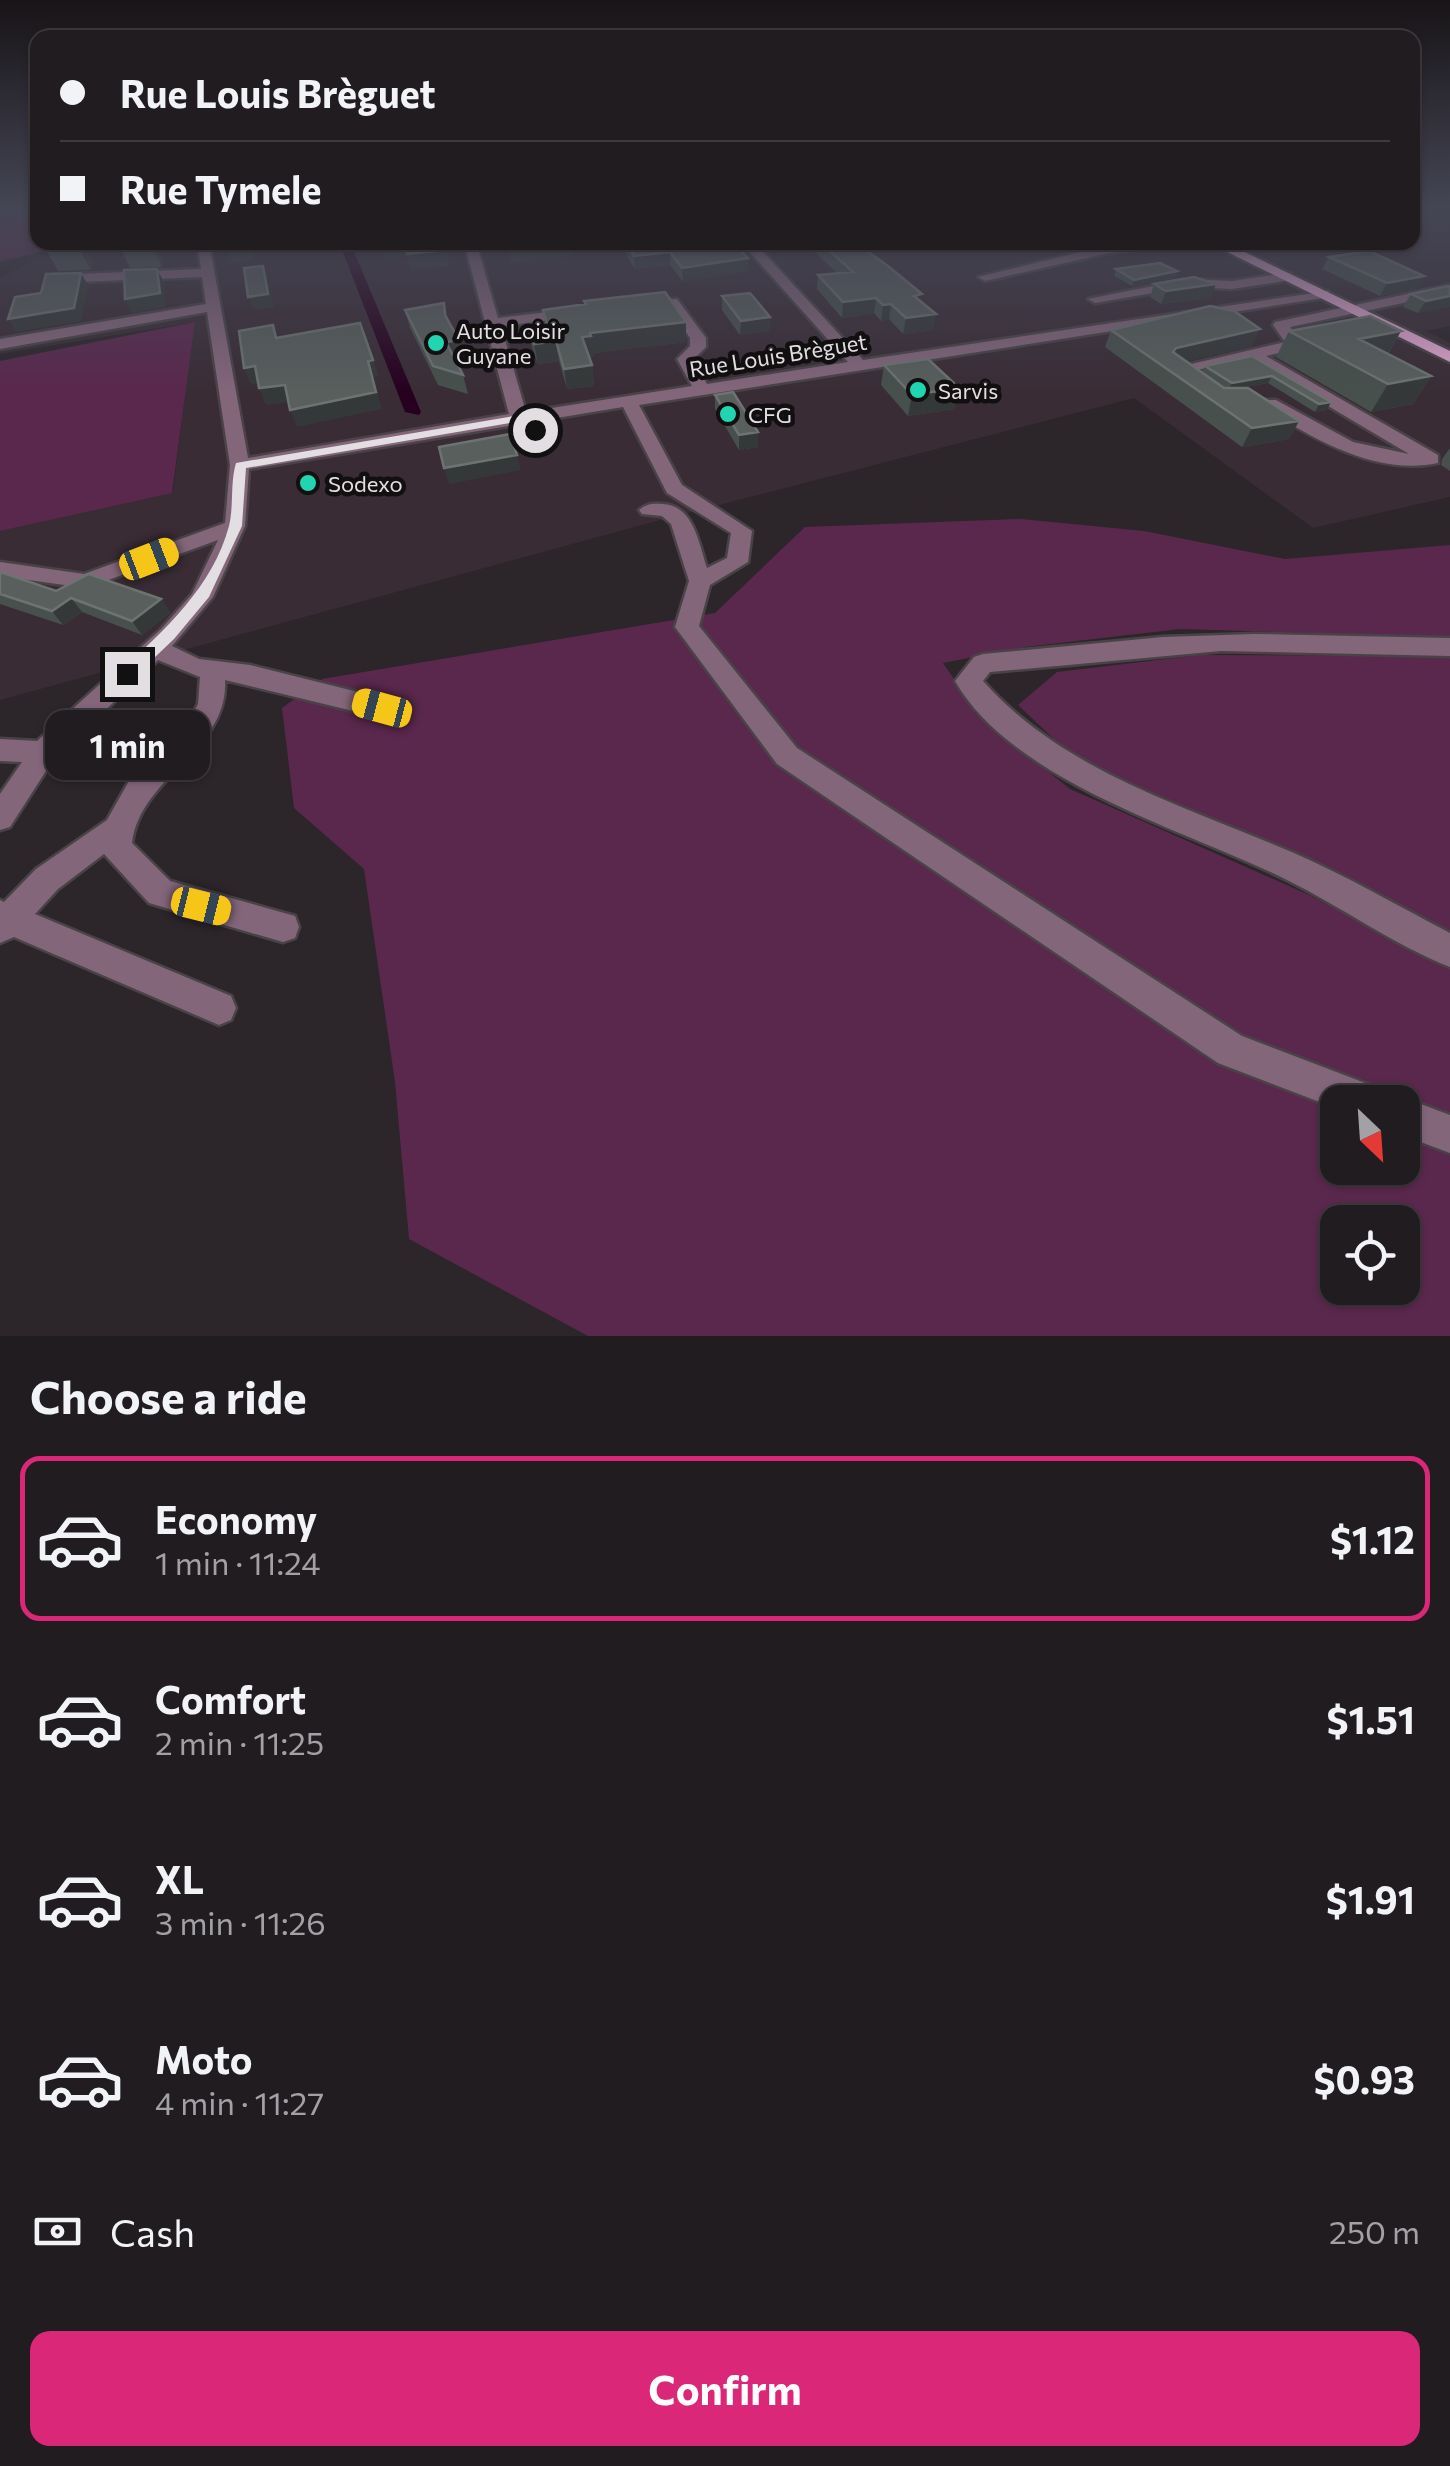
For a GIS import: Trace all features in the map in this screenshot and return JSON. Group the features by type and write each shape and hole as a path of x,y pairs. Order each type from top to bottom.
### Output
{"main road":[{"path":"1270,269 1450,356"}],"street":[{"path":"0,818 43,752 155,648 202,597 236,526 240,466 206,269"},
{"path":"477,269 490,323 529,421"},
{"path":"772,269 858,364"},
{"path":"985,276 1015,269"},
{"path":"46,279 207,273"},
{"path":"1095,298 1188,282 1232,285 1286,277"},
{"path":"1208,389 1178,368 1295,345 1280,325 1450,289"},
{"name":"Rue Louis Brèguet","path":"240,466 858,364 1323,294"},
{"path":"618,308 672,302 698,338 698,347 685,359 702,390"},
{"path":"0,344 213,308"},
{"path":"490,323 600,310"},
{"path":"1253,355 1440,457"},
{"path":"1259,397 1326,440 1400,462 1440,457"},
{"path":"628,402 674,489 742,532 738,562 700,581"},
{"path":"649,510 668,510 681,522 700,581 687,627 787,756 1231,1050 1323,1085"},
{"path":"1,569 86,582 236,526"},
{"path":"1450,647 1394,650 1191,644 1052,661 983,662 968,681 988,709 1066,766 1291,867 1450,951"},
{"path":"155,648 195,667 250,674 382,708"},
{"path":"212,669 210,707 144,783 116,829 47,879 3,920 219,1008"},
{"path":"0,750 43,752"},
{"path":"116,829 116,846 160,893 283,927"},
{"path":"1420,1123 1450,1134"}],"shaded area":[{"path":"16,269 1450,269 1450,326 1426,331 1450,343 1450,497 1313,528 1134,398 653,522 0,700 0,531 173,492 194,322 0,354 0,278"},
{"path":"195,322 172,493 0,531 0,361"},
{"path":"1021,519 1144,531 1285,559 1450,545 1450,637 1180,629 1025,647 943,663 980,717 1070,789 1307,894 1450,968 1450,1336 588,1336 409,1239 395,1082 364,869 294,808 282,708 322,679 715,613 805,527"},
{"path":"1200,655 1450,656 1450,937 1272,844 1075,759 1018,705 1057,672"}],"building":[{"path":"157,269 160,293 125,299 124,270"},
{"path":"244,269 264,269 268,294 248,297"},
{"path":"850,269 892,269 922,294 914,296 936,314 906,318 891,304 883,305 876,298 843,302 818,275 853,272"},
{"path":"1117,269 1177,271 1134,280"},
{"path":"1357,269 1409,269 1424,276 1387,283"},
{"path":"81,273 74,308 8,319 15,297 41,293 46,274"},
{"path":"1194,277 1216,284 1166,291 1154,284"},
{"path":"1448,286 1450,296 1426,301 1411,294"},
{"path":"665,292 686,322 590,333 591,336 582,337 592,365 564,369 556,341 534,344 528,327 547,324 543,310"},
{"path":"750,293 770,317 741,321 722,296"},
{"path":"444,303 445,315 459,340 446,342 463,375 433,366 405,310"},
{"path":"1210,306 1234,311 1260,329 1176,348 1173,352 1224,388 1248,388 1299,421 1252,428 1111,330"},
{"path":"1370,316 1401,331 1359,339 1431,376 1388,384 1289,331"},
{"path":"360,323 373,360 368,361 376,392 290,410 285,385 259,388 255,366 244,368 239,331 273,325 276,338"},
{"path":"1252,356 1331,402 1319,404 1272,376 1232,383 1205,366"},
{"path":"928,359 959,388 912,395 884,365"},
{"path":"733,392 758,432 739,435 715,395"},
{"path":"510,434 517,455 444,468 439,447"},
{"path":"0,572 56,591 89,574 161,599 132,621 71,598 52,611 0,594"}],"waterway":[{"path":"355,269 413,412"}],"place":[{"name":"Auto Loisir Guyane","path":"436,343"},
{"name":"Sarvis","path":"918,390"},
{"name":"CFG","path":"728,414"},
{"name":"Sodexo","path":"308,483"}],"route":[{"path":"127,674 169,636 202,597 220,564 236,526 240,466 532,416 535,430"}]}
